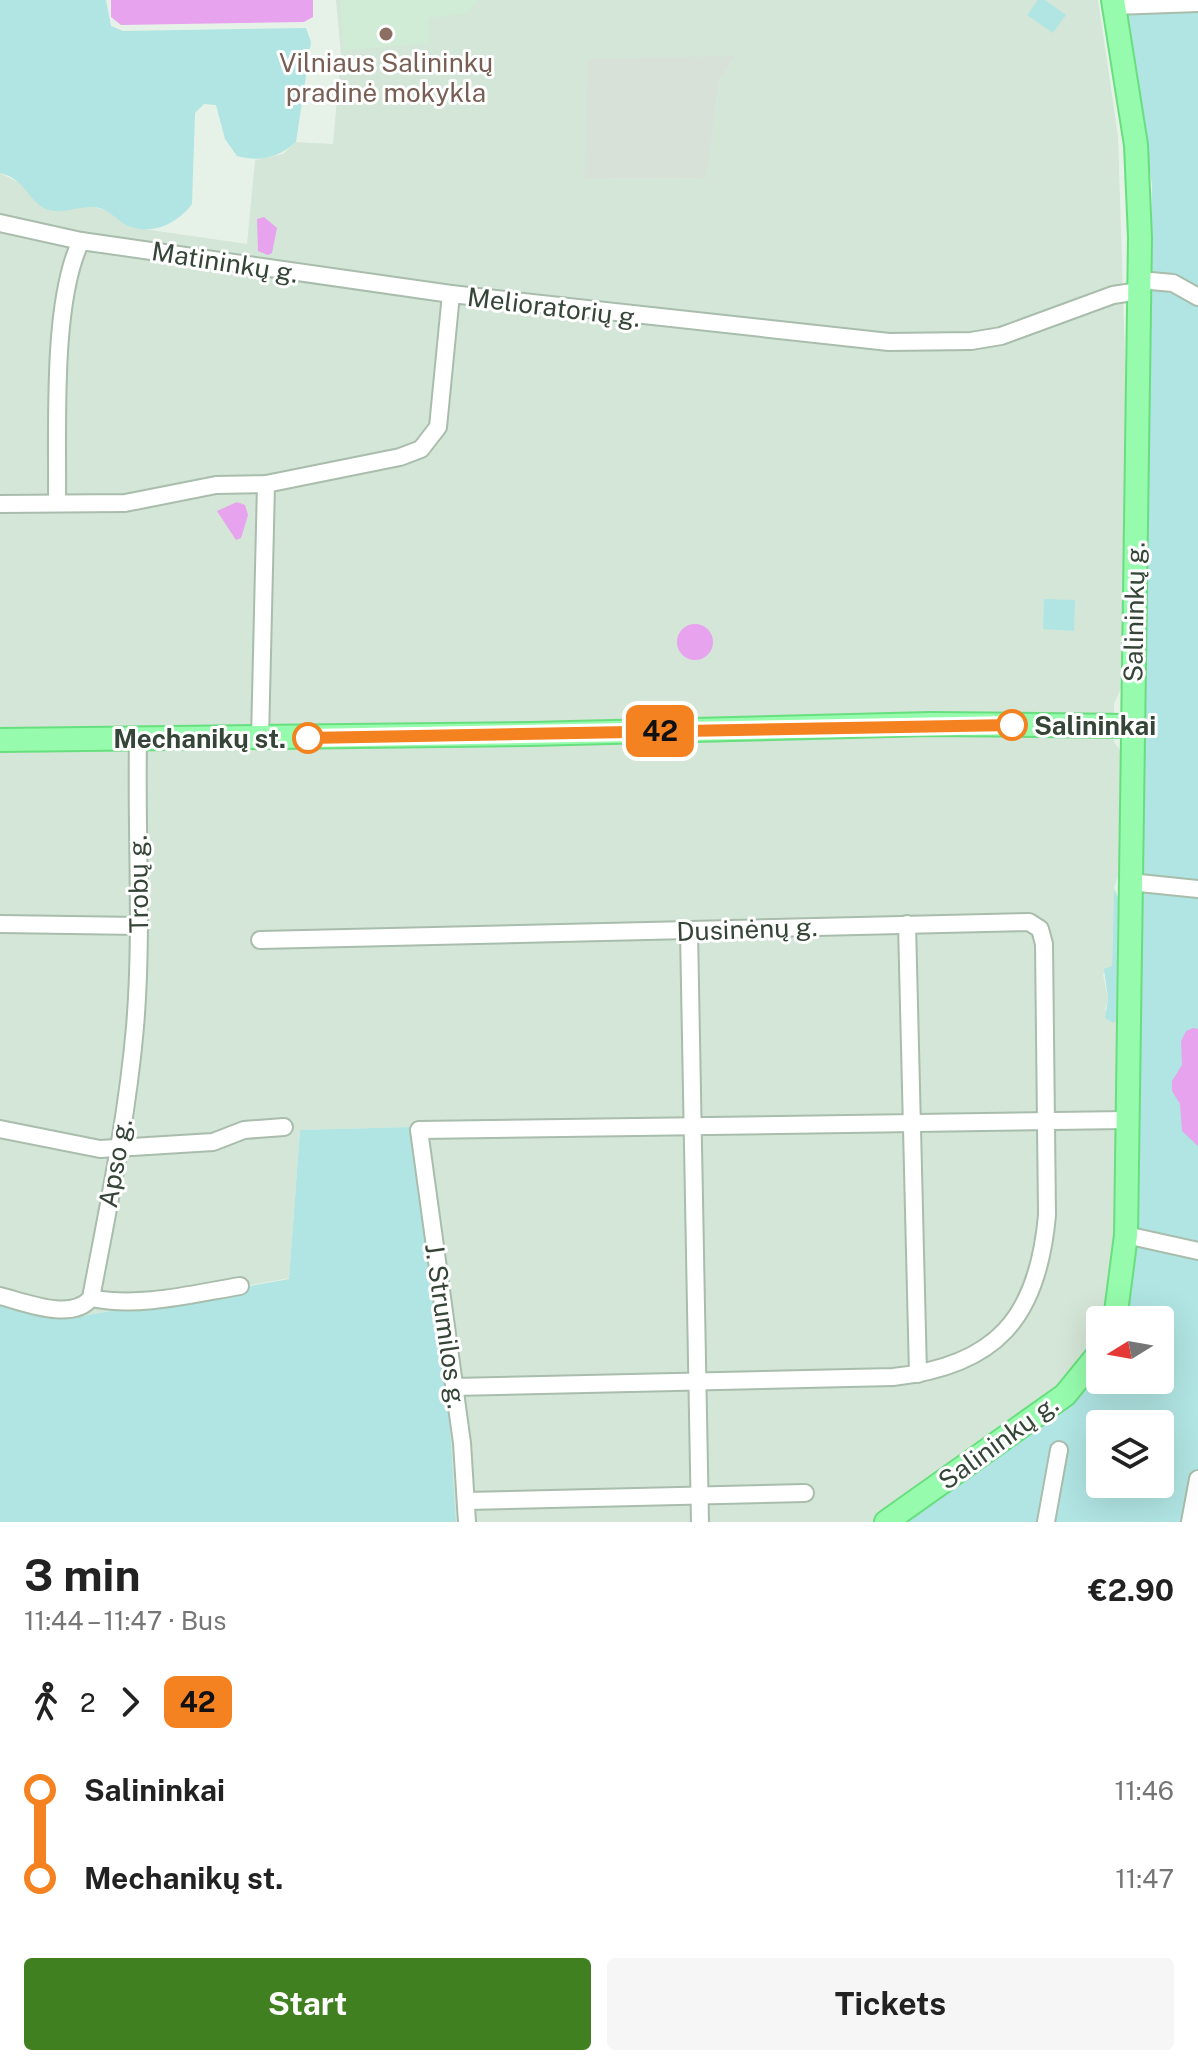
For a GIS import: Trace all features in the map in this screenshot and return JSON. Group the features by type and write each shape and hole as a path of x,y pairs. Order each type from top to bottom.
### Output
{"main road":[{"name":"Salininkų g.","path":"1113,3 1136,145 1139,285 1126,1235 1117,1306"},
{"path":"0,740 260,739 930,724 1132,726"},
{"name":"Salininkų g.","path":"886,1522 1065,1395 1086,1369"}],"street":[{"path":"1113,3 1198,3"},
{"name":"Matininkų g.","path":"0,223 81,241 451,294"},
{"path":"57,502 58,401 66,278 81,241"},
{"path":"1139,285 1173,283 1198,297"},
{"name":"Melioratorių g.","path":"0,504 125,503 216,485 266,484 400,457 421,449 431,440 438,427 442,408 451,294 889,342 971,341 1001,336 1139,285"},
{"path":"260,739 266,484"},
{"name":"Trobų g.","path":"135,1027 140,926 136,866 138,740"},
{"path":"1130,882 1198,889"},
{"name":"Dusinėnų g.","path":"260,940 1029,922 1040,929 1044,944 1045,1245 1037,1278 1023,1306 988,1347 951,1367 918,1374 454,1387"},
{"path":"0,924 140,926"},
{"path":"907,924 918,1374"},
{"path":"689,931 700,1522"},
{"name":"Apso g.","path":"91,1298 120,1147 135,1027"},
{"path":"693,1126 1127,1120"},
{"name":"J. Strumilos g.","path":"467,1522 454,1387 419,1130 693,1126"},
{"path":"0,1129 100,1149 213,1142 244,1130 284,1127"},
{"path":"1126,1235 1198,1251"},
{"path":"0,1296 58,1309 78,1307 91,1298 107,1302 156,1299 240,1286"},
{"path":"1046,1522 1059,1450"},
{"path":"1190,1522 1198,1479"},
{"path":"467,1501 805,1493"}],"shaded area":[{"path":"0,0 106,0 111,26 123,31 306,28 311,42 296,142 268,157 253,159 237,156 225,139 216,105 204,104 195,113 192,204 173,221 157,228 140,229 126,225 99,208 59,211 42,207 16,180 0,173"},
{"path":"111,0 313,0 313,17 304,22 121,25 111,17"},
{"path":"336,0 1098,0 1118,136 1128,451 1122,686 1114,704 1114,742 1124,756 1122,865 1114,888 1112,967 1103,974 1108,999 1105,1010 1119,1018 1117,1265 1109,1306 1086,1306 1086,1352 1072,1374 1046,1399 872,1522 456,1522 449,1411 413,1127 300,1130 289,1278 71,1318 0,1304 0,173 25,186 38,204 94,207 111,212 130,227 247,244 255,160 283,154 296,142 333,144 341,54","holes":["734,56 719,80 705,178 585,179"]},
{"name":"Vilniaus Salininkų pradinė mokykla","path":"340,0 478,2 465,14 428,18 429,43 344,50"},
{"path":"1038,0 1045,0 1066,15 1053,33 1027,15"},
{"path":"1198,10 1198,1522 907,1522 1068,1407 1086,1386 1086,1394 1174,1394 1174,1306 1128,1306 1134,1248 1152,185 1127,12"},
{"path":"735,56 719,80 706,178 585,179 588,59"},
{"path":"264,217 277,228 272,253 268,255 258,251 257,219"},
{"path":"237,502 245,505 248,515 241,538 236,540 217,511"},
{"path":"1044,599 1075,600 1074,631 1043,629"},
{"path":"695,624 708,629 713,642 708,655 695,660 682,655 677,642 682,629"},
{"path":"1114,888 1119,900 1119,1018 1113,1023 1105,1018 1108,999 1104,969 1112,966"},
{"path":"1198,1029 1198,1146 1182,1131 1180,1104 1172,1091 1172,1081 1182,1065 1181,1041 1186,1031"},
{"path":"412,1127 449,1411 456,1522 0,1522 0,1304 71,1318 289,1279 300,1130"}],"bus line":[{"name":"42","path":"308,738 930,724 1012,725"}],"place":[{"name":"Vilniaus Salininkų pradinė mokykla","path":"386,34"},
{"name":"Salininkai","path":"1012,725"},
{"name":"Mechanikų st.","path":"308,738"}]}
